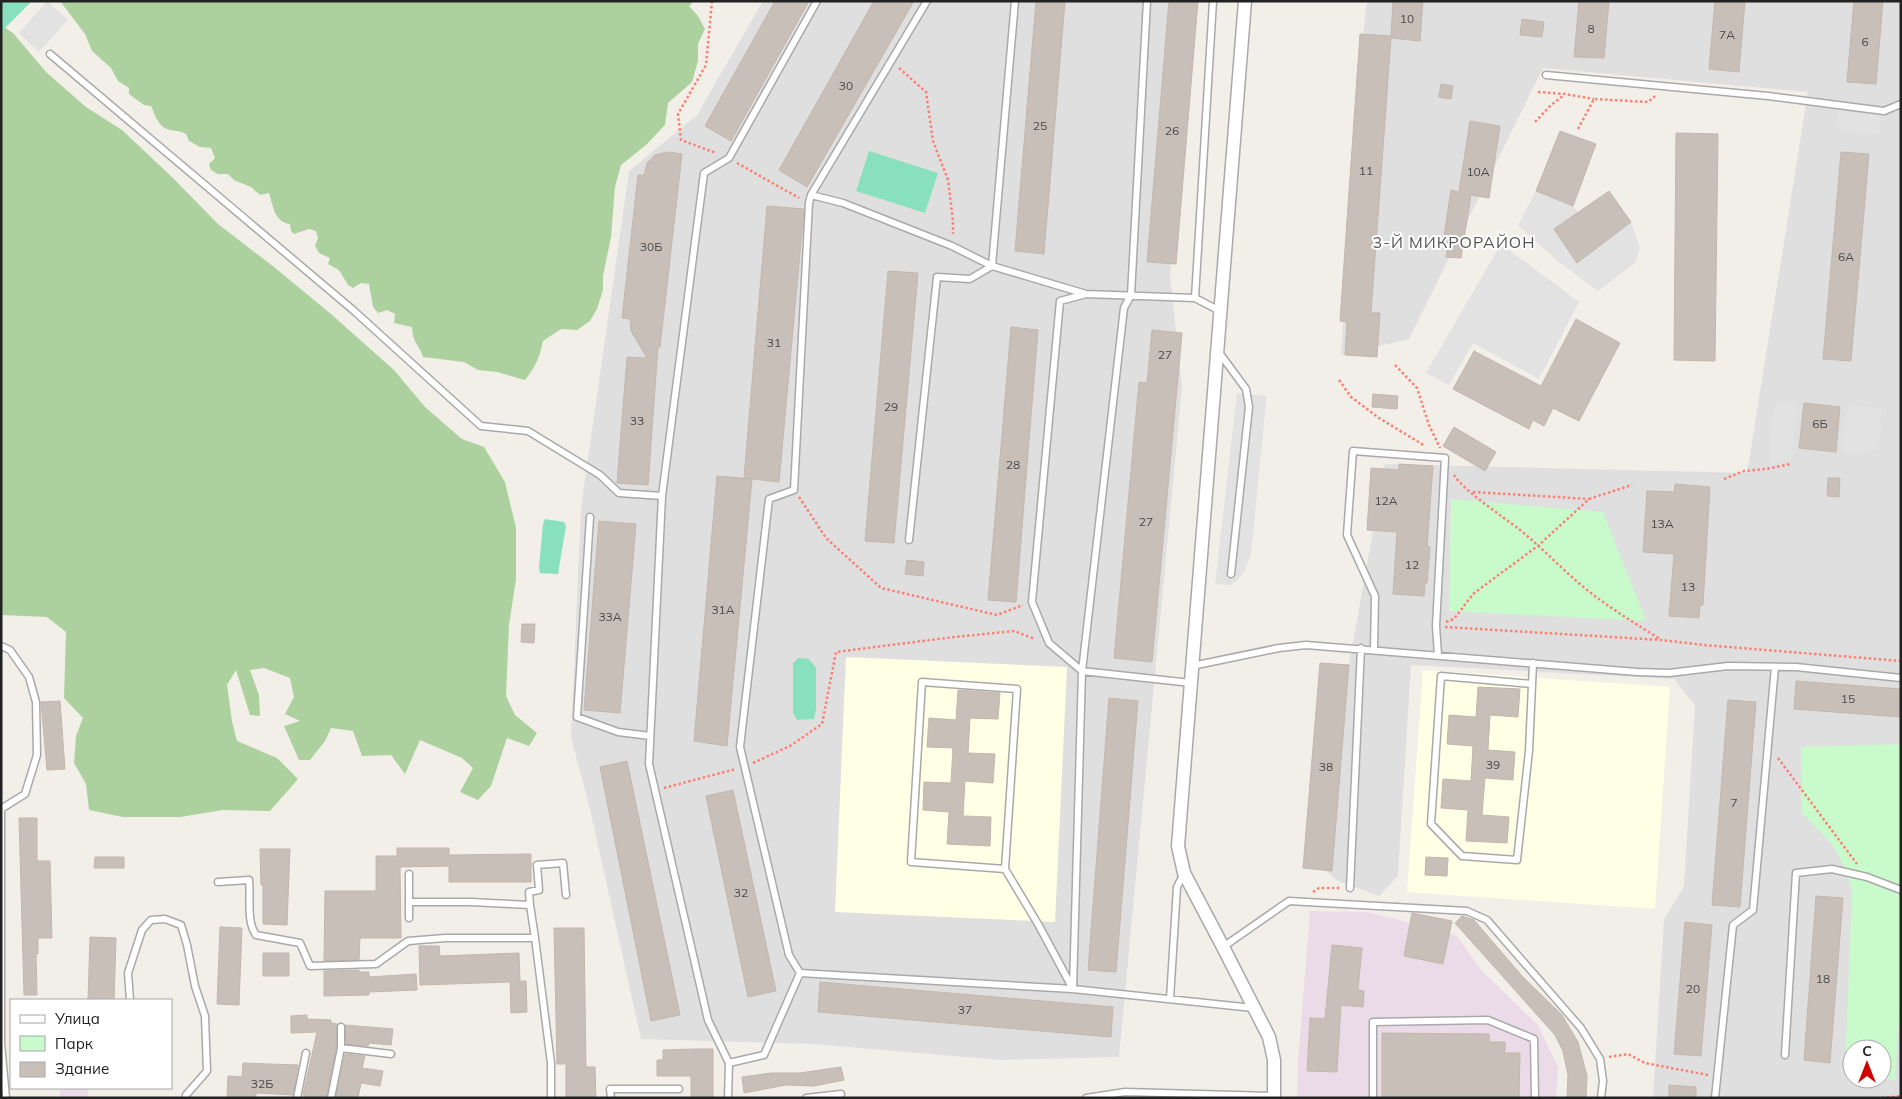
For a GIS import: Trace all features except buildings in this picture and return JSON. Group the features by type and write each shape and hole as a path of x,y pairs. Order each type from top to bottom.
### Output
{"street":[{"path":"1245,1 1178,846 1184,873 1269,1038 1274,1060 1274,1097"}],"lane":[{"path":"728,1098 729,1063 708,1020 649,764 662,496 704,173 729,158 817,1"},
{"path":"800,973 789,955 740,747 769,499 794,490 809,203 811,195 927,1"},
{"path":"992,266 1015,1"},
{"path":"1073,989 1082,671 1124,308 1131,295 1146,1"},
{"path":"1195,298 1213,1"},
{"path":"50,54 353,310 481,426 528,431 600,475 619,493 662,496"},
{"path":"1546,75 1768,96 1884,111 1901,104"},
{"path":"811,195 843,203 952,246 992,266 1086,294 1195,298 1220,310"},
{"path":"909,540 937,277 970,279 992,266"},
{"path":"1086,294 1060,301 1032,602 1048,643 1082,671 1191,683"},
{"path":"1217,350 1246,389 1249,407 1231,574"},
{"path":"1374,650 1375,596 1347,535 1353,451 1445,458 1436,626 1438,655"},
{"path":"590,517 577,717 618,732 650,736"},
{"path":"1192,666 1279,648 1306,645 1669,673 1728,666 1796,667 1901,678"},
{"path":"1,646 10,650 29,677 36,702 37,755 25,794 1,809 1,1043 6,1098"},
{"path":"1350,888 1361,648"},
{"path":"1532,684 1441,676 1431,824 1462,856 1517,860 1529,752 1533,663"},
{"path":"1715,1098 1733,925 1754,910 1776,667"},
{"path":"1004,869 911,862 922,682 1017,689 1004,869 1038,924 1073,989"},
{"path":"551,1098 551,1063 529,892 539,890 537,865 563,863 566,895"},
{"path":"1786,1055 1796,873 1832,869 1867,877 1901,890"},
{"path":"1170,999 1177,887 1184,873"},
{"path":"409,874 409,918"},
{"path":"218,882 249,880 252,930 256,935 300,943 310,966 376,964 408,941 445,938 535,938"},
{"path":"1223,947 1289,901 1467,912 1488,920 1581,1028 1600,1059 1603,1081 1600,1098"},
{"path":"410,902 471,902 530,906"},
{"path":"130,999 128,973 142,930 151,920 165,919 181,925 195,986 205,1016 207,1071 186,1095 186,1098"},
{"path":"800,973 1073,989 1254,1008"},
{"path":"729,1063 764,1055 800,973"},
{"path":"1373,1098 1373,1022 1488,1020 1534,1039 1535,1098"},
{"path":"331,1098 341,1048 341,1027"},
{"path":"341,1048 391,1054"},
{"path":"297,1098 306,1053"},
{"path":"611,1098 610,1089 680,1089"},
{"path":"1086,1098 1125,1092 1186,1096 1274,1097"},
{"path":"806,1098 841,1094"}],"path":[{"path":"712,1 706,65 678,114 681,140 729,158"},
{"path":"891,62 926,92 934,141 948,180 953,221 952,246"},
{"path":"1538,92 1594,99 1648,102 1656,95 1660,86"},
{"path":"1535,122 1551,105 1565,94"},
{"path":"1578,129 1594,99"},
{"path":"742,166 809,203"},
{"path":"1395,365 1417,388 1429,425 1457,480 1538,545 1582,585 1620,614 1661,640"},
{"path":"1339,380 1351,397 1379,418 1445,458"},
{"path":"1724,478 1744,471 1791,464"},
{"path":"1472,492 1589,499 1632,485"},
{"path":"794,490 826,538 882,588 997,615 1032,602"},
{"path":"1436,626 1454,619 1473,594 1538,545 1589,499"},
{"path":"1436,626 1661,640 1901,661"},
{"path":"656,791 744,767 790,746 822,724 836,652 946,638 1014,632 1048,643"},
{"path":"1768,746 1867,877"},
{"path":"1301,902 1319,888 1350,888"},
{"path":"1600,1059 1628,1054 1645,1063 1717,1076"},
{"path":"1882,1098 1901,1096"}],"shaded area":[{"path":"47,1 68,20 39,52 19,33"},
{"path":"763,1 1198,1 1170,276 1182,387 1119,1057 1001,1060 813,1044 641,1039 590,809 571,737 581,507 629,171 697,115"},
{"path":"1367,1 1901,1 1901,1098 1653,1098 1664,919 1684,886 1695,705 1674,679 1411,665 1398,876 1379,896 1336,880 1314,859 1385,464 1747,473 1808,92 1543,68 1409,339 1341,355 1360,63"},
{"path":"1836,110 1881,116 1879,134 1838,130"},
{"path":"1536,191 1573,206 1578,212 1554,229 1631,222 1640,248 1635,263 1598,291 1560,263 1518,225"},
{"path":"1501,244 1579,302 1539,379 1473,343 1449,385 1426,373"},
{"path":"1237,393 1266,396 1251,554 1245,570 1237,581 1230,585 1215,584"},
{"path":"1797,403 1792,459 1770,464 1773,404"},
{"path":"1847,405 1882,408 1879,450 1843,453"},
{"path":"846,657 1067,667 1055,922 835,912"},
{"path":"1423,670 1670,687 1655,909 1407,892"},
{"path":"1310,911 1368,912 1456,935 1482,971 1538,1025 1558,1067 1556,1098 1297,1098 1298,1061"},
{"path":"60,1089 88,1089 88,1098 60,1098"}],"green space":[{"path":"1,1 32,1 1,32"},
{"path":"60,1 694,1 689,6 698,16 705,29 698,44 698,61 692,82 668,103 665,125 646,145 621,165 615,187 611,237 603,276 603,290 597,309 590,321 577,330 561,329 543,341 537,362 525,380 497,372 478,370 464,362 423,357 415,341 412,327 394,323 395,314 387,310 378,313 373,307 369,284 361,283 353,288 348,285 339,270 328,264 330,258 319,253 315,246 318,238 316,231 309,229 294,234 291,231 290,224 285,223 277,216 269,193 260,195 251,187 234,180 228,174 218,174 211,170 209,164 215,158 211,148 200,147 189,141 186,134 166,129 158,121 151,106 144,105 129,94 129,88 118,81 111,68 92,51 85,34"},
{"path":"1,25 13,33 46,72 86,107 122,130 218,224 331,314 394,370 425,407 462,439 484,447 505,482 516,528 516,579 509,625 506,696 515,715 537,733 529,746 507,738 491,786 478,800 460,792 473,768 462,758 420,740 405,774 391,755 362,756 353,731 331,728 325,741 310,760 299,760 284,726 300,721 285,714 294,697 290,678 264,668 250,670 259,695 260,716 250,715 236,670 227,685 237,741 277,758 298,779 270,811 223,810 180,817 123,817 89,810 86,784 74,763 76,736 83,718 64,698 66,632 47,617 1,615"},
{"path":"869,151 938,173 925,213 856,191"},
{"path":"1451,499 1603,512 1646,621 1449,611"},
{"path":"545,519 564,522 566,526 558,574 540,573 539,567"},
{"path":"798,658 809,659 816,668 816,709 814,719 797,720 793,713 793,663"},
{"path":"1901,744 1901,988 1895,1080 1892,1080 1892,1039 1846,1039 1852,892 1844,866 1832,844 1802,813 1801,747"}],"district":[{"name":"3-Й МИКРОРАЙОН","path":"1454,242"}]}
